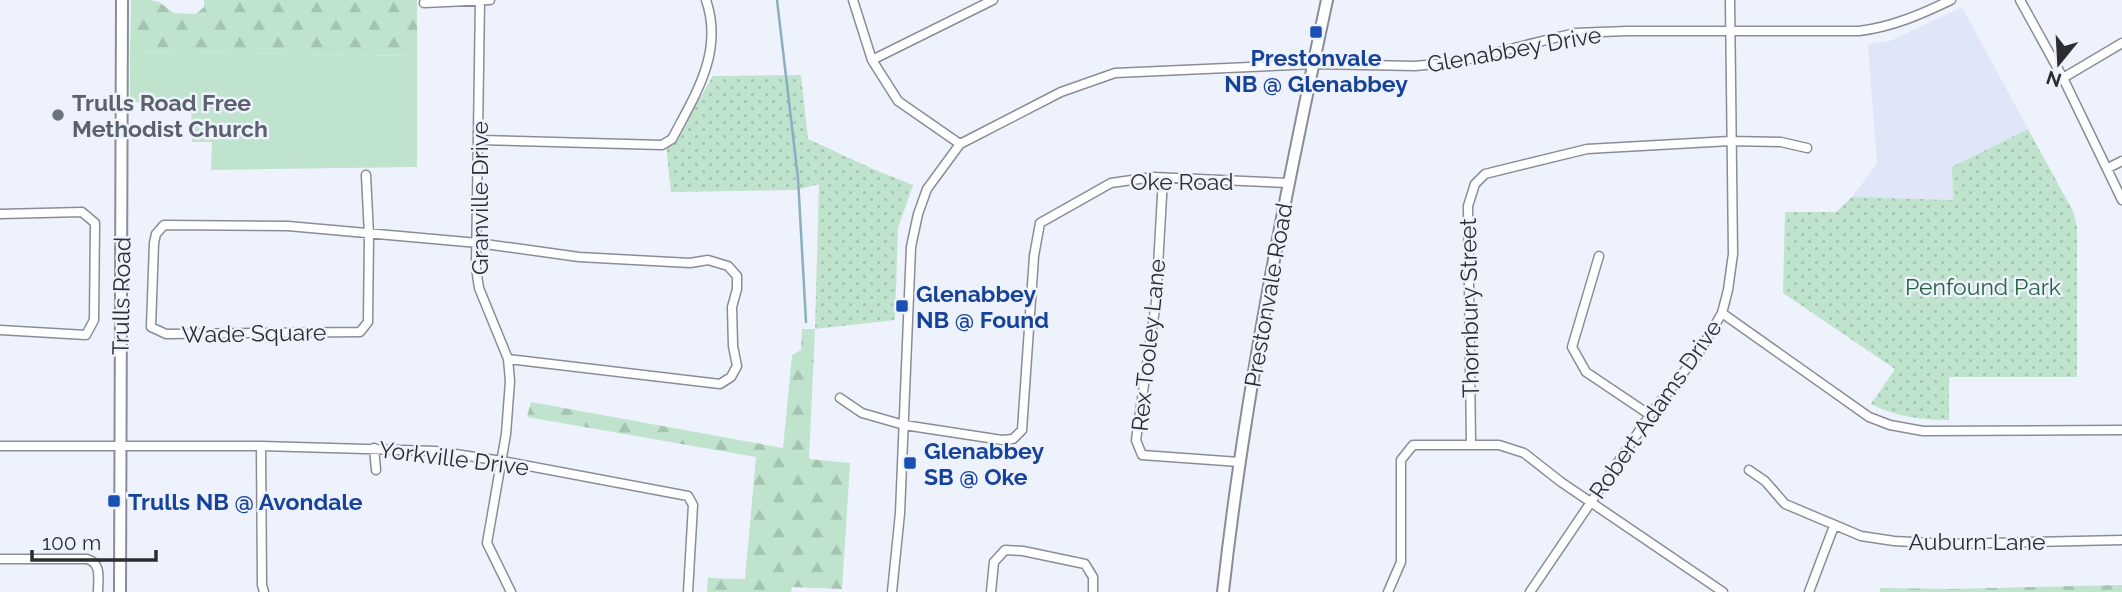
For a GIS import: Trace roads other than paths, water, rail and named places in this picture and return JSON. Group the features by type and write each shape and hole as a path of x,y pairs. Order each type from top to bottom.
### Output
{"street":[{"name":"Trulls Road","path":"120,592 122,0"},
{"path":"424,3 490,0"},
{"path":"479,140 662,145 672,139 704,78 710,56 712,46 706,0"},
{"path":"853,0 872,60 898,101 960,145"},
{"path":"872,60 981,3 993,0"},
{"name":"Prestonvale Road","path":"1223,592 1258,336 1328,0"},
{"name":"Robert Adams Drive","path":"1530,592 1650,415 1698,354 1722,313 1733,254 1730,0"},
{"name":"Glenabbey Drive","path":"892,592 900,513 911,247 927,188 960,145 1061,92 1115,73 1314,64 1415,66 1457,62 1575,33 1874,29 1925,13 1951,0"},
{"path":"2020,0 2063,78 2122,200"},
{"name":"Granville Drive","path":"480,1 476,268 479,288 508,359 510,381 502,461 487,543 511,592"},
{"path":"2063,78 2122,43"},
{"name":"Thornbury Street","path":"1471,444 1468,206 1475,184 1485,174 1587,149 1730,141 1781,142 1807,148"},
{"path":"2108,168 2122,161"},
{"path":"366,175 369,235"},
{"name":"Oke Road","path":"904,425 1002,440 1013,439 1022,430 1034,256 1040,223 1111,183 1163,178 1288,183"},
{"name":"Rex Tooley Lane","path":"1163,178 1156,302 1136,440 1142,455 1239,462"},
{"path":"0,214 82,212 95,223 94,320 86,335 0,330"},
{"name":"Wade Square","path":"369,235 368,322 360,332 166,334 151,327 154,243 156,234 164,225 288,226 478,243 579,257 690,263 708,260 728,266 737,276 732,307 733,346 737,366 732,377 720,384 508,359"},
{"path":"1599,256 1572,347 1586,372 1650,415"},
{"path":"1722,313 1869,417 1890,425 1923,431 2122,430"},
{"path":"839,398 862,413 904,425"},
{"path":"1388,592 1401,562 1401,460 1413,445 1471,444 1499,445 1524,453 1590,503 1723,592"},
{"name":"Yorkville Drive","path":"0,446 261,446 435,451 688,496 693,505 688,592"},
{"path":"261,446 264,592"},
{"path":"374,448 376,470"},
{"name":"Auburn Lane","path":"1749,470 1765,481 1785,503 1861,536 1951,544 2122,540"},
{"path":"1809,592 1834,526"},
{"path":"991,592 994,562 1005,550 1023,551 1085,564 1093,577 1093,592"},
{"path":"0,559 93,561 98,568 98,592"}],"waterway":[{"path":"777,0 798,178 806,322"}],"place":[{"name":"Prestonvale NB @ Glenabbey","path":"1316,32"},
{"name":"Trulls Road Free Methodist Church","path":"58,115"},
{"name":"Glenabbey NB @ Found","path":"902,306"},
{"name":"Glenabbey SB @ Oke","path":"910,463"},
{"name":"Trulls NB @ Avondale","path":"114,501"}],"park label":[{"name":"Penfound Park","path":"1983,286"}]}
